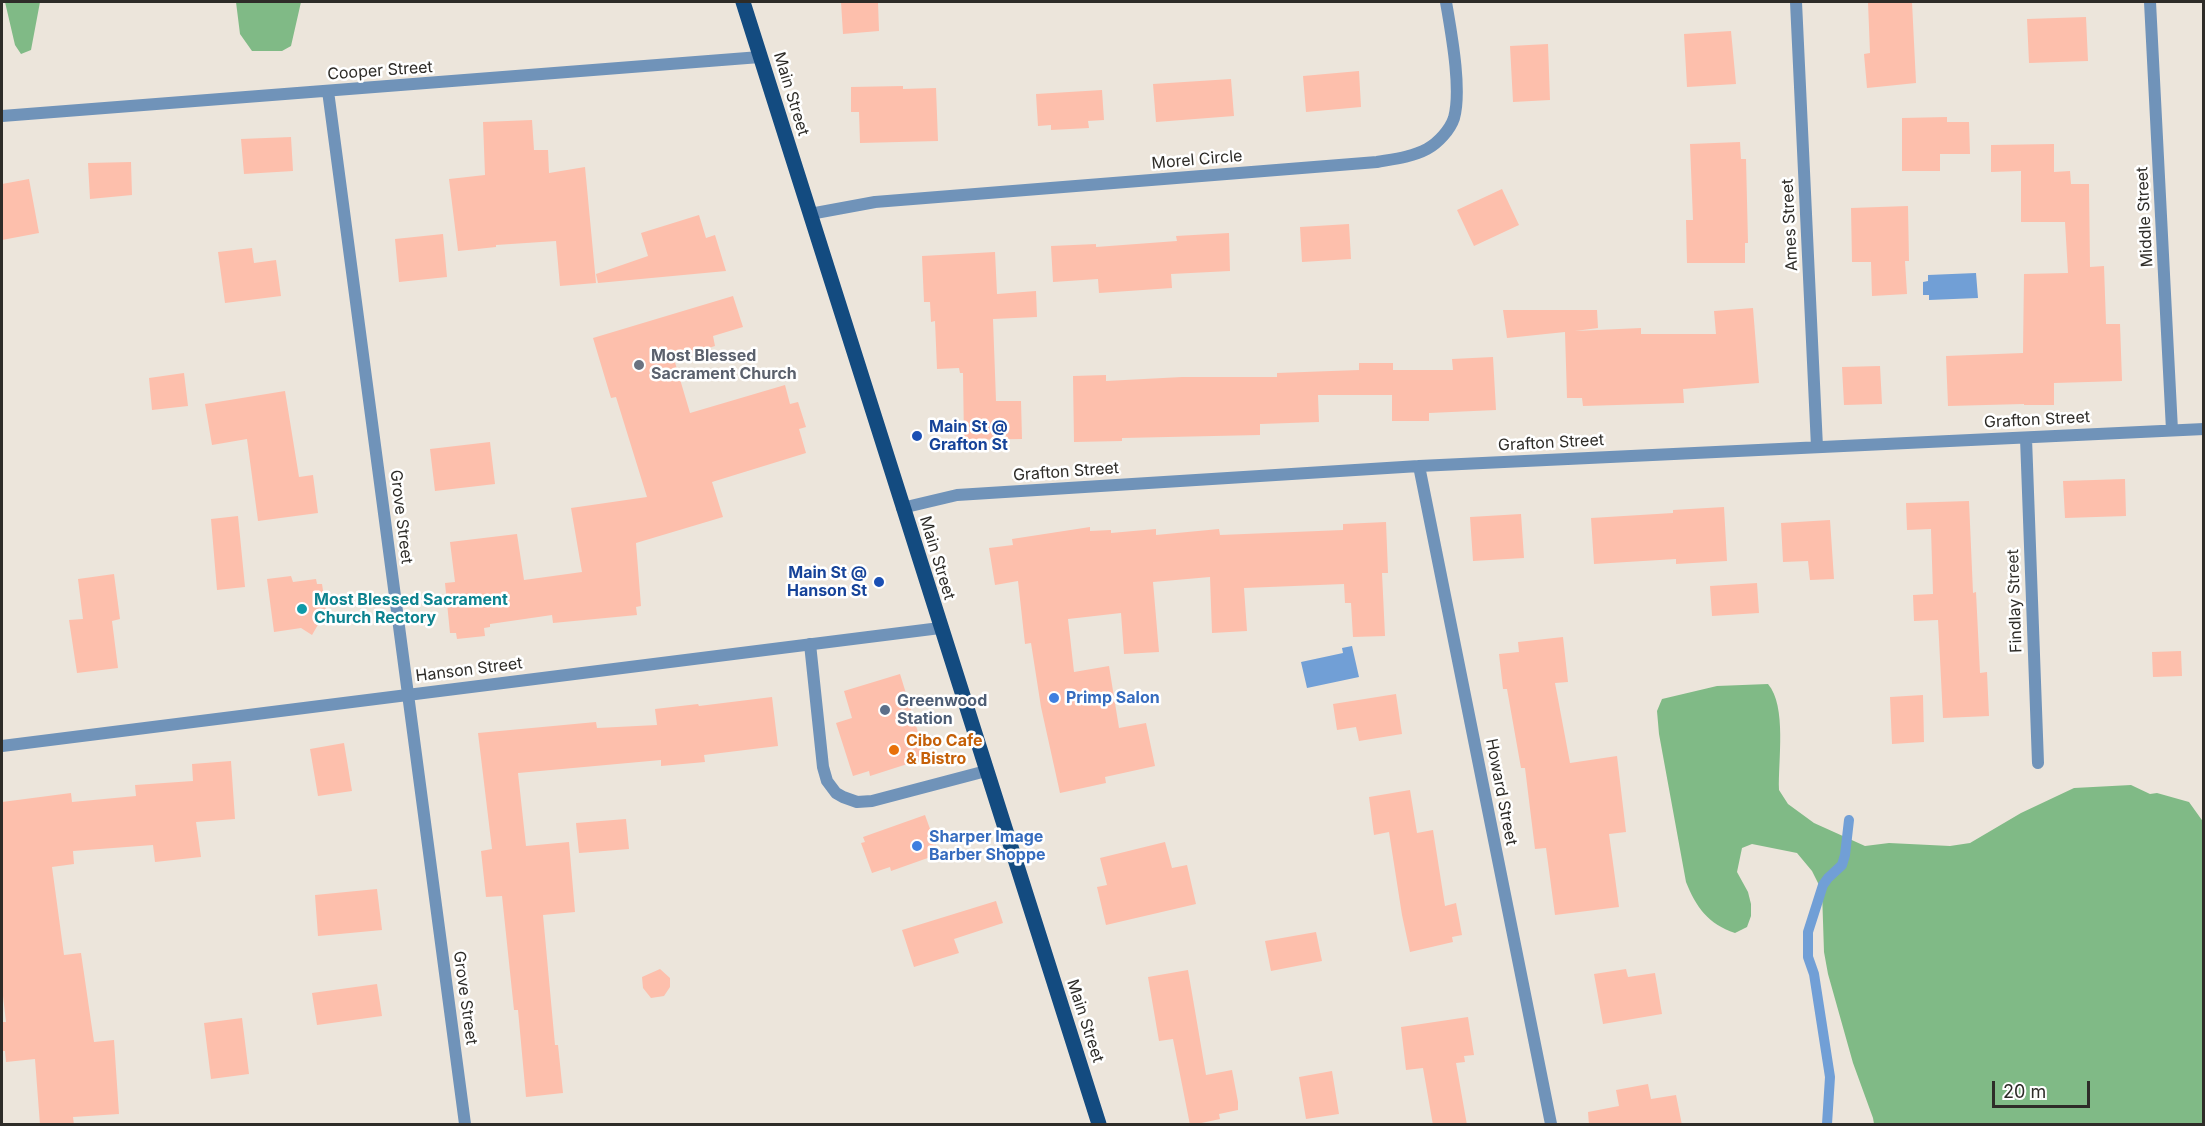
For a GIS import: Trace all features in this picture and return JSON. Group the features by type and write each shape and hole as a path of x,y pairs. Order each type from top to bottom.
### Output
{"main road":[{"name":"Main Street","path":"743,2 1099,1125"}],"street":[{"name":"Morel Circle","path":"810,214 875,202 1377,162 1412,156 1437,142 1454,117 1456,84 1446,2"},
{"name":"Ames Street","path":"1796,2 1817,447"},
{"name":"Middle Street","path":"2150,2 2172,430"},
{"name":"Cooper Street","path":"2,116 760,57"},
{"name":"Grove Street","path":"328,91 465,1125"},
{"name":"Grafton Street","path":"902,508 957,495 1419,466 2204,429"},
{"name":"Findlay Street","path":"2025,438 2038,763"},
{"name":"Howard Street","path":"1419,466 1551,1125"},
{"name":"Hanson Street","path":"2,746 940,628"},
{"path":"810,644 824,774 836,793 857,802 872,801 986,771"}],"green space":[{"path":"5,2 40,2 31,50 21,54 15,45"},
{"path":"236,2 301,2 291,46 282,51 252,51 240,34"},
{"path":"1768,684 1778,706 1780,720 1779,790 1788,804 1814,823 1865,846 1889,843 1950,846 1970,843 2021,813 2074,788 2131,785 2150,794 2157,793 2189,802 2204,823 2203,1124 1874,1124 1853,1063 1828,974 1824,952 1822,891 1812,871 1797,853 1752,844 1742,848 1737,872 1748,892 1751,916 1747,927 1735,933 1717,925 1704,914 1686,882 1659,734 1657,711 1662,699 1717,686"}],"water":[{"path":"1976,273 1978,298 1929,300 1929,295 1923,295 1923,282 1928,281 1928,275"},
{"path":"1352,646 1359,677 1307,688 1301,662 1343,653 1342,648"}],"building":[{"path":"841,2 878,2 879,31 843,34"},
{"path":"1868,2 1912,2 1916,83 1867,88 1864,54 1870,53"},
{"path":"2086,17 2088,61 2029,63 2027,19"},
{"path":"1731,31 1736,84 1687,87 1684,34"},
{"path":"1548,44 1550,100 1513,102 1510,46"},
{"path":"1359,71 1361,107 1306,112 1303,76"},
{"path":"1231,79 1234,116 1156,122 1153,84"},
{"path":"903,86 903,89 936,88 938,141 860,143 859,112 851,112 851,87"},
{"path":"1102,90 1104,120 1088,121 1089,128 1051,130 1051,125 1038,126 1036,94"},
{"path":"1947,117 1947,122 1969,122 1970,154 1940,154 1940,171 1902,171 1902,118"},
{"path":"532,120 534,150 548,150 549,173 585,167 596,283 560,286 556,241 496,245 496,247 458,251 449,179 485,175 483,122"},
{"path":"291,137 293,171 244,174 241,139"},
{"path":"1740,142 1741,159 1746,159 1748,243 1745,243 1745,263 1687,263 1686,220 1693,220 1690,144"},
{"path":"2054,144 2054,172 2070,171 2071,184 2089,184 2090,267 2104,266 2106,324 2120,324 2122,381 2054,383 2054,405 1948,406 1946,356 2023,353 2024,274 2068,273 2065,222 2021,222 2021,171 1991,172 1991,145"},
{"path":"131,162 132,195 90,199 88,163"},
{"path":"29,179 39,233 2,240 2,184"},
{"path":"1502,189 1519,225 1474,246 1457,210"},
{"path":"1908,206 1909,261 1905,261 1907,294 1872,296 1871,262 1852,262 1851,208"},
{"path":"699,215 706,238 715,235 726,271 598,283 596,274 648,256 641,233"},
{"path":"1349,224 1351,259 1302,262 1300,227"},
{"path":"1229,233 1230,271 1171,274 1172,288 1099,293 1098,279 1053,282 1051,246 1096,244 1096,247 1177,241 1176,236"},
{"path":"443,234 447,277 399,282 395,239"},
{"path":"252,248 254,263 276,260 281,296 225,303 218,252"},
{"path":"995,252 997,294 1036,291 1037,317 993,319 996,401 1021,401 1022,439 964,440 963,373 960,373 959,368 937,369 935,321 931,322 930,302 924,302 922,256"},
{"path":"733,296 743,327 713,336 715,346 674,359 690,413 785,385 790,404 798,402 806,427 799,429 806,453 712,482 723,517 636,543 641,606 636,607 637,615 553,623 552,615 490,624 490,627 484,628 485,636 457,639 456,633 450,633 445,583 455,582 450,542 517,534 524,580 582,572 571,508 647,497 616,397 611,398 593,338"},
{"path":"1753,308 1759,383 1683,389 1684,403 1583,406 1582,398 1567,398 1565,332 1507,338 1503,310 1597,310 1598,328 1575,331 1641,328 1641,334 1716,334 1714,311"},
{"path":"1493,357 1496,410 1429,413 1429,421 1392,421 1392,395 1318,395 1319,422 1260,424 1260,435 1122,438 1122,441 1074,442 1073,376 1106,375 1106,381 1182,377 1277,377 1277,373 1359,370 1359,363 1393,363 1393,370 1453,370 1452,359"},
{"path":"1880,366 1882,404 1844,405 1842,367"},
{"path":"184,373 188,406 152,410 149,378"},
{"path":"285,391 299,477 313,475 318,513 258,521 247,439 212,445 205,404"},
{"path":"490,442 495,484 435,491 430,449"},
{"path":"2125,479 2126,516 2065,518 2063,481"},
{"path":"1969,501 1973,593 1976,592 1980,673 1987,672 1989,716 1943,718 1938,620 1914,621 1913,595 1933,594 1931,529 1907,530 1906,503"},
{"path":"1724,507 1727,561 1676,564 1676,559 1594,564 1591,518"},
{"path":"1521,514 1524,558 1473,561 1470,517"},
{"path":"238,516 245,587 217,590 211,519"},
{"path":"1830,520 1834,579 1810,580 1808,561 1783,562 1781,523"},
{"path":"1386,522 1388,573 1382,573 1385,636 1353,637 1351,603 1345,603 1344,584 1244,588 1247,631 1212,633 1210,577 1153,582 1159,652 1124,654 1121,613 1068,619 1074,672 1109,666 1119,728 1146,723 1155,766 1105,777 1106,783 1060,793 1041,707 1031,643 1025,644 1018,581 995,585 989,548 1013,545 1012,539 1090,527 1090,531 1111,530 1111,533 1156,529 1156,535 1219,529 1220,535 1343,530 1343,524"},
{"path":"114,574 120,619 112,621 118,668 77,673 69,620 83,619 78,579"},
{"name":"Most Blessed Sacrament Church Rectory","path":"291,576 293,582 316,579 317,584 322,584 328,622 319,623 312,635 301,628 274,632 267,579"},
{"path":"1757,583 1759,613 1712,616 1710,586"},
{"path":"1563,637 1568,682 1555,683 1570,763 1617,756 1626,832 1609,834 1619,907 1555,915 1546,848 1535,849 1525,768 1521,768 1507,689 1503,689 1499,654 1519,652 1518,642"},
{"path":"2181,651 2182,676 2153,677 2152,652"},
{"path":"900,674 926,758 870,776 869,771 853,776 836,723 852,718 844,691"},
{"path":"1396,694 1402,734 1359,741 1356,727 1337,730 1333,704"},
{"path":"1923,695 1924,742 1892,744 1890,697"},
{"path":"772,697 778,746 704,755 705,762 661,766 661,760 518,773 526,846 569,842 575,912 543,915 555,1045 558,1045 563,1093 526,1097 518,1010 514,1010 502,896 486,897 481,851 492,849 478,733 596,722 597,728 657,725 655,709"},
{"path":"344,743 352,791 318,796 310,749"},
{"path":"231,761 235,819 196,822 201,857 155,862 153,845 73,851 74,864 52,867 64,955 81,953 94,1042 114,1040 119,1114 73,1117 74,1125 40,1125 35,1059 6,1062 5,1051 2,1051 2,1022 6,1022 2,987 2,802 71,793 72,802 136,796 135,785 193,781 192,764"},
{"path":"1410,790 1417,833 1433,830 1445,906 1456,903 1462,935 1452,937 1453,942 1410,952 1389,832 1374,835 1369,797"},
{"path":"925,815 939,854 891,871 890,867 872,873 861,843 865,842 863,837"},
{"path":"626,819 629,849 579,853 576,823"},
{"path":"1165,842 1172,868 1187,865 1196,904 1106,925 1097,887 1107,885 1100,858"},
{"path":"377,889 382,930 318,936 315,895"},
{"path":"996,901 1003,923 954,939 959,953 914,967 902,930"},
{"path":"1316,932 1322,961 1271,971 1265,941"},
{"path":"660,969 670,978 670,987 664,996 651,998 643,988 642,977"},
{"path":"1626,969 1628,977 1655,973 1662,1014 1603,1024 1594,974"},
{"path":"1188,970 1206,1075 1232,1070 1238,1102 1238,1110 1219,1114 1220,1119 1192,1125 1190,1125 1173,1039 1159,1041 1148,977"},
{"path":"377,984 382,1016 317,1025 312,993"},
{"path":"1468,1017 1474,1055 1464,1056 1465,1062 1456,1063 1467,1125 1433,1125 1423,1068 1406,1070 1401,1027"},
{"path":"242,1018 249,1074 211,1079 204,1023"},
{"path":"1332,1071 1339,1114 1306,1119 1299,1077"},
{"path":"1648,1084 1651,1099 1676,1095 1682,1125 1589,1125 1588,1112 1619,1106 1616,1090"}],"waterway":[{"path":"1827,1124 1830,1077 1814,974 1808,957 1808,932 1823,885 1842,865 1849,820"}],"place":[{"name":"Most Blessed Sacrament Church","path":"639,365"},
{"name":"Main St @ Grafton St","path":"917,436"},
{"name":"Main St @ Hanson St","path":"879,582"},
{"name":"Most Blessed Sacrament Church Rectory","path":"302,609"},
{"name":"Primp Salon","path":"1054,698"},
{"name":"Greenwood Station","path":"885,710"},
{"name":"Cibo Cafe & Bistro","path":"894,750"},
{"name":"Sharper Image Barber Shoppe","path":"917,846"}]}
